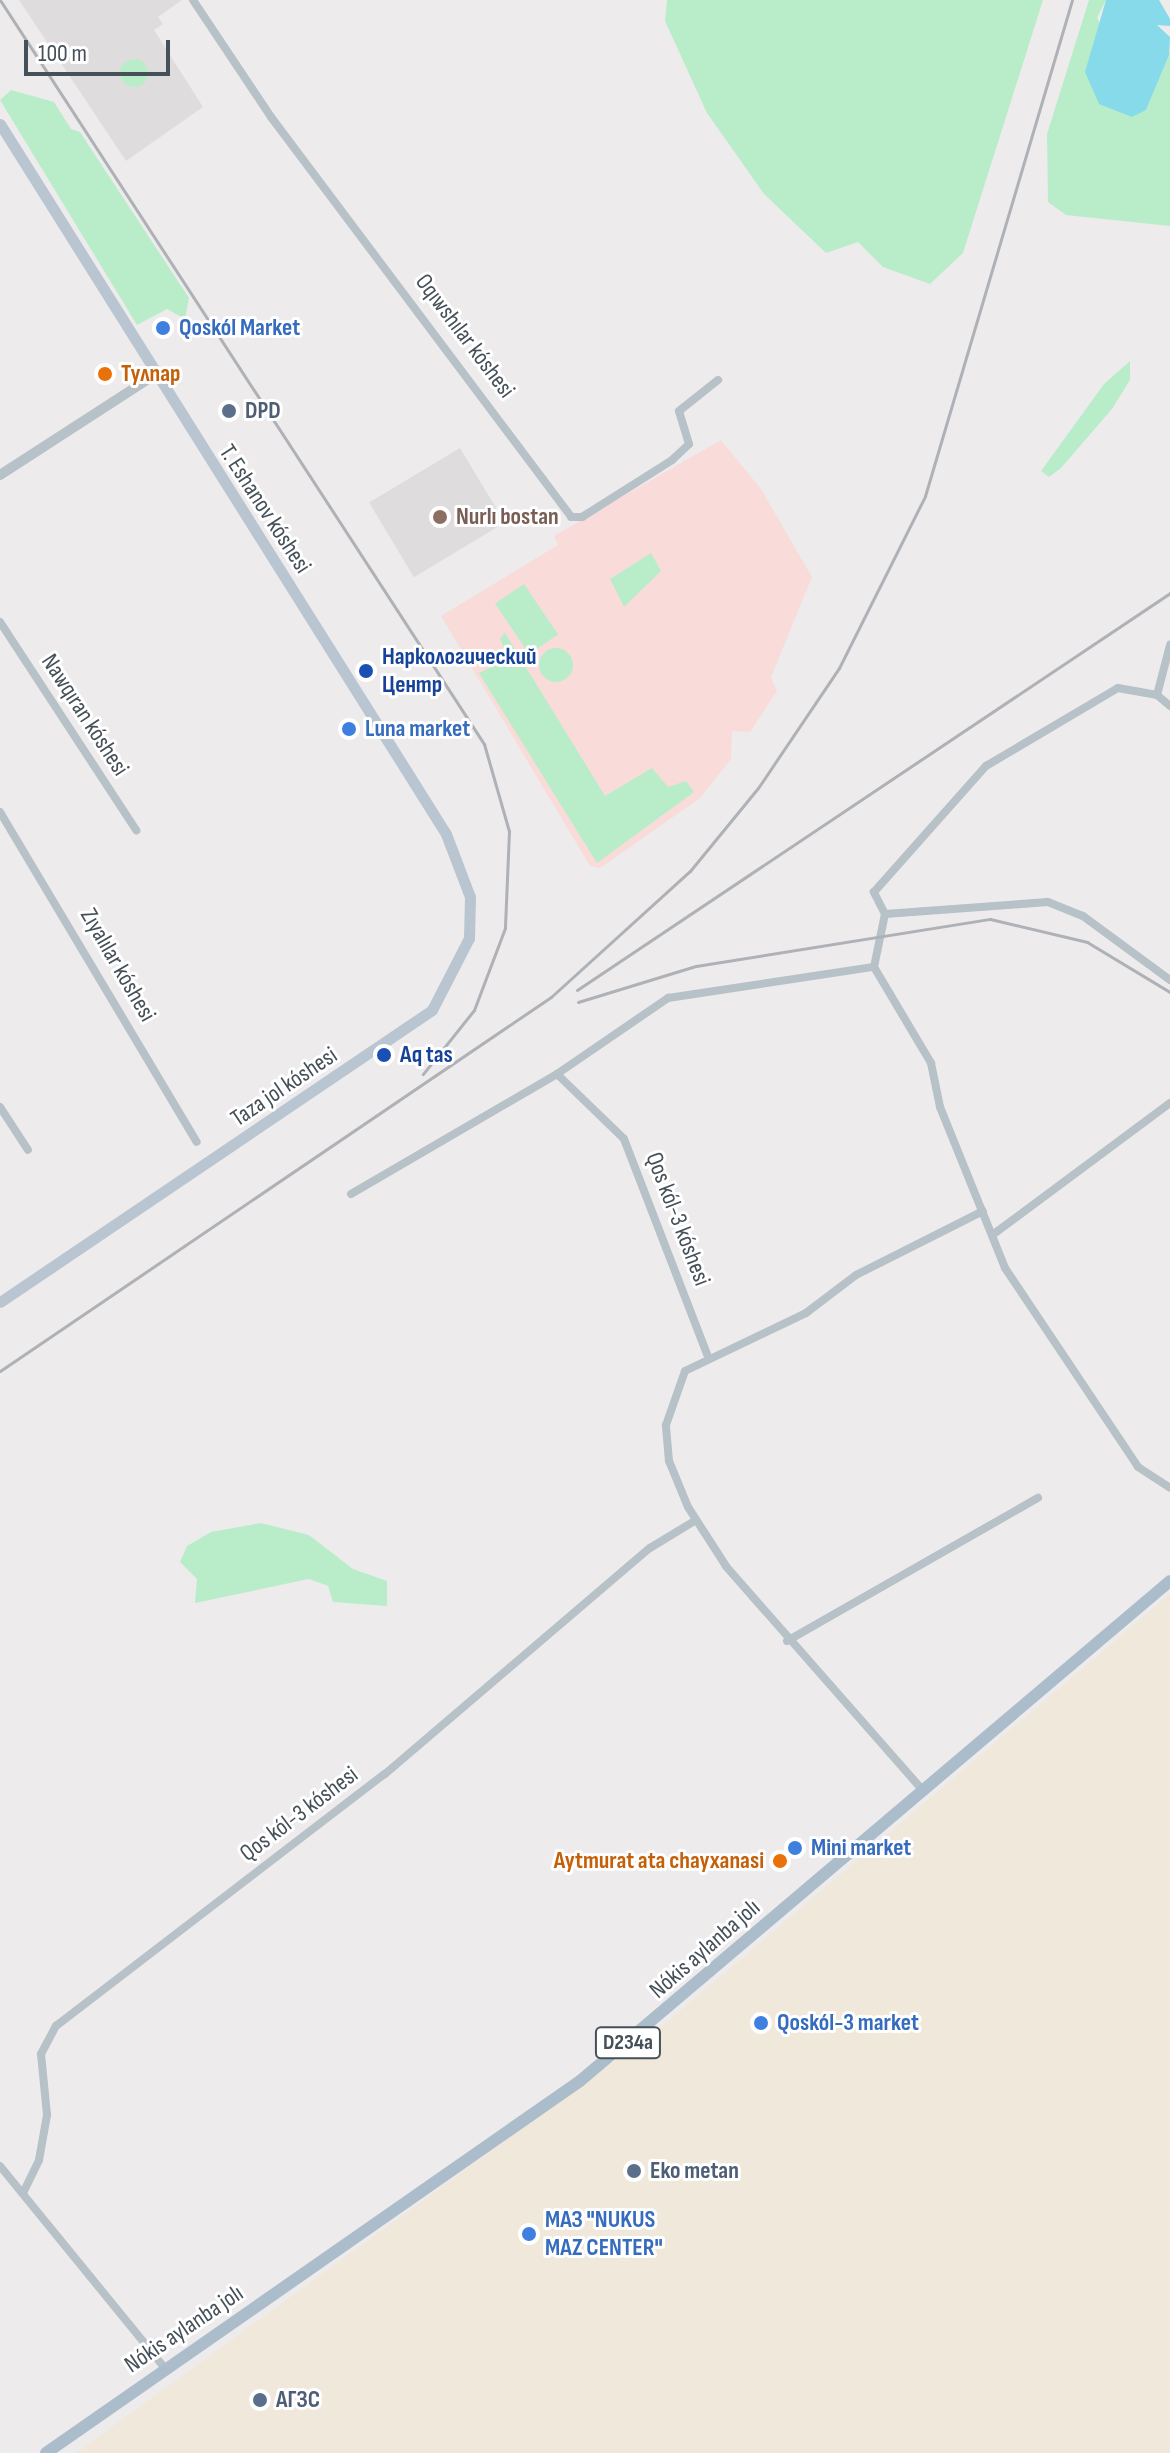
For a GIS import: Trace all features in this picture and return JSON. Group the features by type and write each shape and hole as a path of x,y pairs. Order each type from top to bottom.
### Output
{"main road":[{"name":"T. Eshanov kóshesi","path":"0,124 153,376 446,834"},
{"name":"Taza jol kóshesi","path":"0,1302 432,1010 469,938 470,897 446,834"},
{"name":"Nókis aylanba jolı","path":"46,2453 580,2081 919,1786 1170,1581"}],"street":[{"name":"Oqıwshılar kóshesi","path":"193,0 271,117 571,517 582,517 672,460 689,444 679,411 718,380"},
{"path":"0,475 153,376"},
{"name":"Nawqıran kóshesi","path":"0,622 136,830"},
{"path":"1157,695 1170,645"},
{"path":"1170,706 1157,695 1118,688 1042,727 960,789 874,892 885,914 874,967 917,1029 983,1211 995,1233 1005,1268 1042,1330 1138,1467 1170,1488"},
{"name":"Zıyalılar kóshesi","path":"0,812 197,1142"},
{"path":"885,914 1048,902 1083,916 1170,980"},
{"path":"351,1194 557,1074 668,998 874,967"},
{"name":"Qos kól-3 kóshesi","path":"557,1074 624,1139 708,1357"},
{"path":"995,1233 1170,1103"},
{"path":"0,1107 28,1150"},
{"path":"919,1786 787,1641 696,1520 669,1461 666,1425 685,1371 708,1357 806,1313 856,1275 983,1211"},
{"path":"787,1641 1038,1498"},
{"name":"Qos kól-3 kóshesi","path":"24,2191 39,2160 47,2115 41,2054 56,2026 385,1774 650,1548 696,1520"},
{"path":"0,2166 24,2191 165,2368"}],"shaded area":[{"path":"19,0 182,0 158,17 163,24 154,30 203,107 126,161"},
{"path":"721,440 761,489 812,577 771,677 777,691 750,732 732,731 731,759 700,798 600,868 590,866 441,616 558,545 554,536"},
{"name":"Nurlı bostan","path":"460,448 505,523 414,577 369,503"}],"green space":[{"path":"667,0 1043,0 963,253 930,284 883,267 858,242 826,253 764,194 707,113 665,21"},
{"path":"1089,0 1106,0 1097,18 1146,110 1170,51 1170,226 1066,215 1048,202 1047,134"},
{"path":"134,59 144,63 148,73 144,83 134,87 124,83 120,73 124,63"},
{"path":"11,90 54,102 71,129 80,132 189,298 185,319 167,309 137,325 0,100"},
{"path":"1130,361 1130,380 1112,409 1061,468 1049,477 1041,471 1104,384"},
{"path":"651,553 661,571 624,607 610,579"},
{"path":"524,584 558,635 529,654 495,604"},
{"path":"505,633 605,796 652,768 668,787 686,781 694,792 597,863 479,673 508,659 500,638"},
{"path":"556,648 568,653 573,665 568,677 556,682 544,677 539,665 544,653"},
{"path":"261,1523 309,1535 353,1569 387,1581 387,1606 333,1602 328,1586 309,1579 195,1603 197,1579 180,1562 187,1546 211,1532"}],"sand":[{"path":"1170,1594 1170,2453 76,2453 661,2027"}],"water":[{"path":"1106,0 1159,0 1170,19 1170,26 1157,25 1170,37 1169,55 1146,110 1132,117 1099,104 1085,72"}],"railway":[{"path":"0,0 484,744 509,831 505,928 474,1010 423,1074"},
{"path":"0,1371 551,997 690,871 758,788 839,668 925,496 1072,0"},
{"path":"577,990 1170,593"},
{"path":"578,1002 696,966 990,919 1087,942 1170,992"}],"place":[{"name":"Qoskól Market","path":"163,328"},
{"name":"Тулпар","path":"105,374"},
{"name":"DPD","path":"229,411"},
{"name":"Nurlı bostan","path":"440,517"},
{"name":"Наркологический Центр","path":"366,671"},
{"name":"Luna market","path":"349,729"},
{"name":"Aq tas","path":"384,1055"},
{"name":"Mini market","path":"795,1848"},
{"name":"Aytmurat ata chayxanasi","path":"780,1861"},
{"name":"Qoskól-3 market","path":"761,2023"},
{"name":"Eko metan","path":"634,2171"},
{"name":"МАЗ \"NUKUS MAZ CENTER\"","path":"529,2234"},
{"name":"АГЗС","path":"260,2400"}]}
